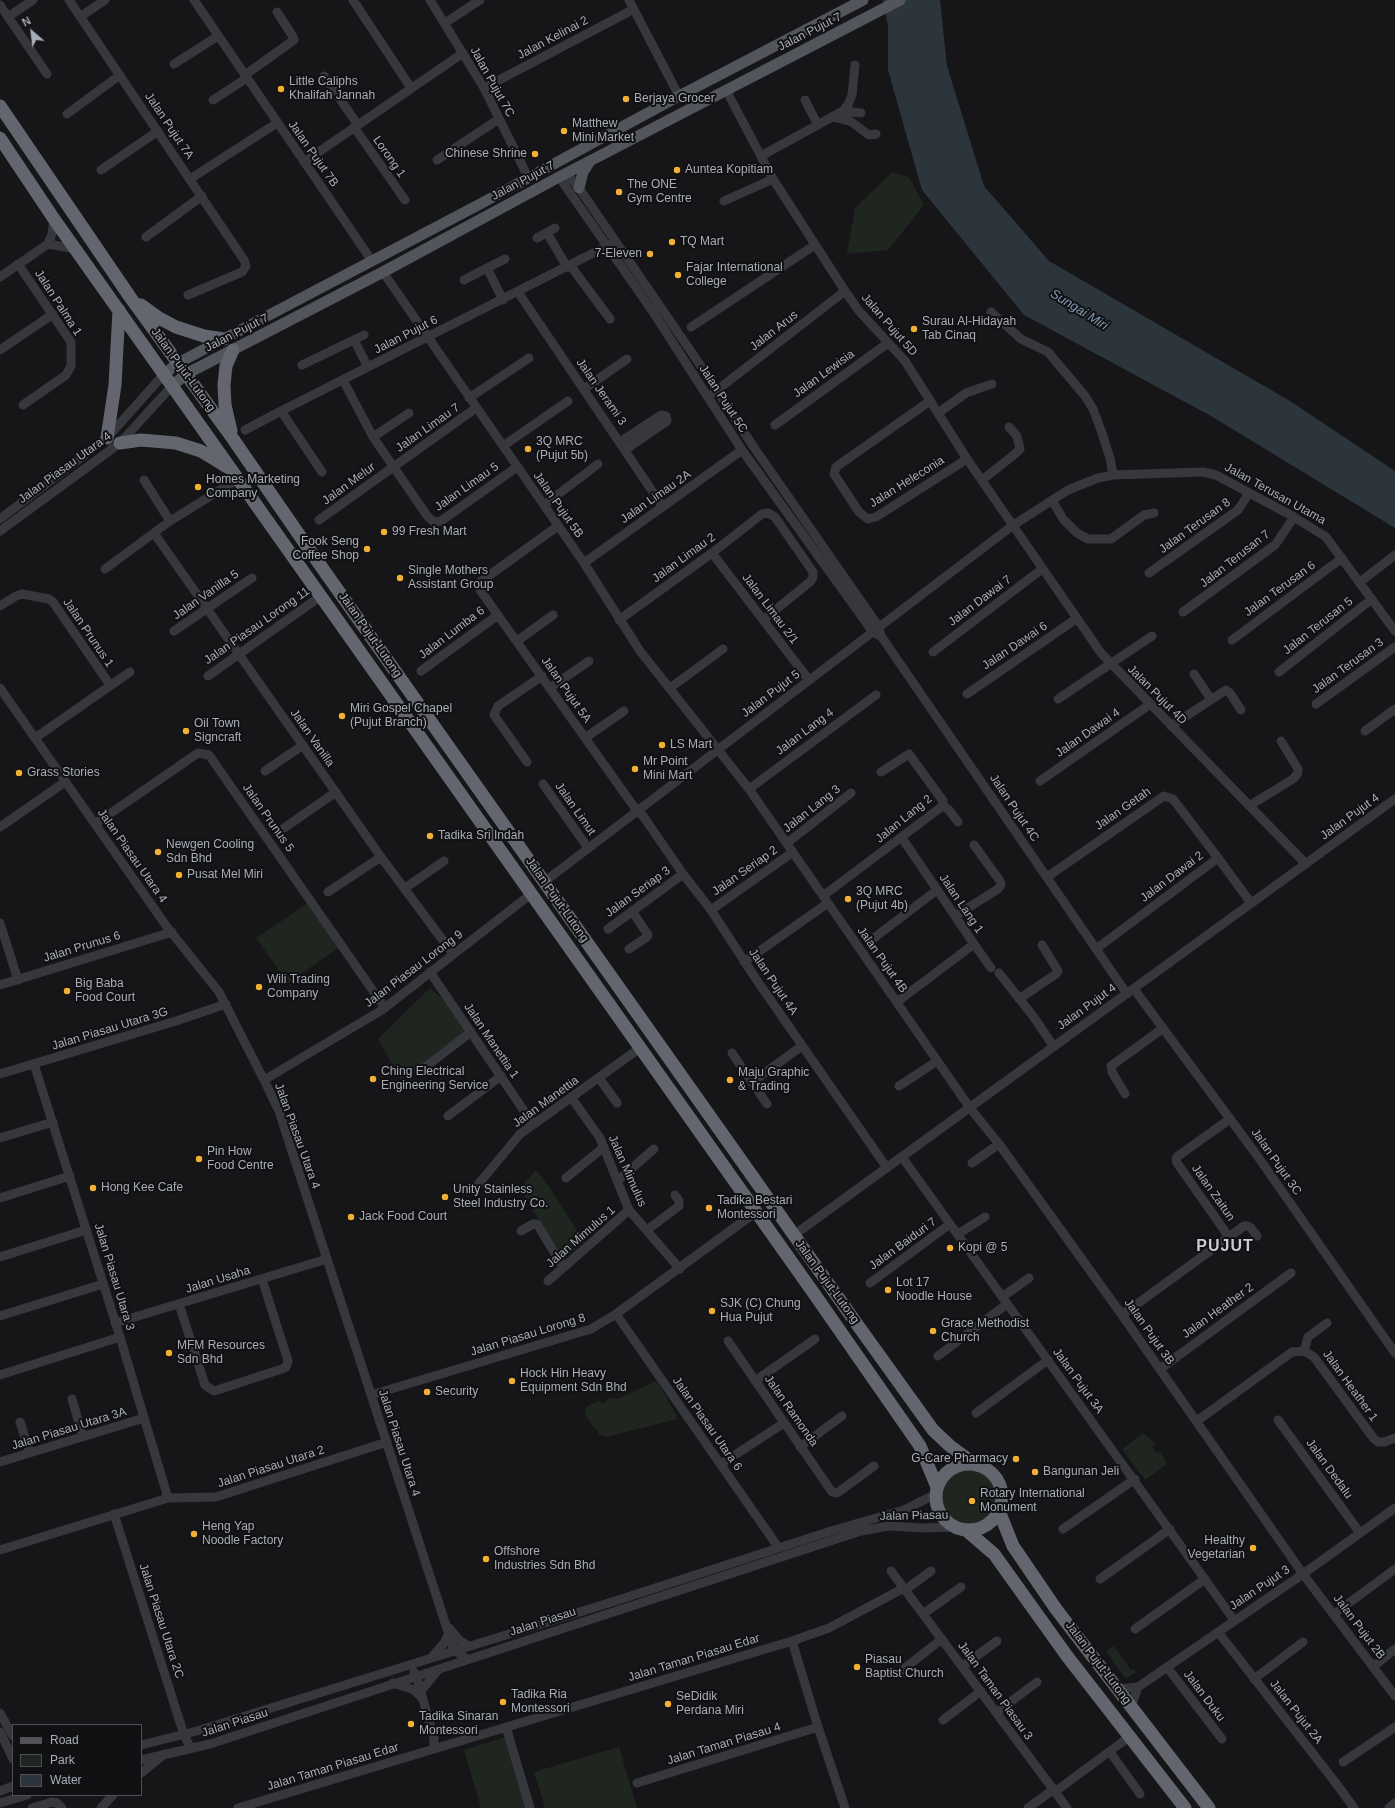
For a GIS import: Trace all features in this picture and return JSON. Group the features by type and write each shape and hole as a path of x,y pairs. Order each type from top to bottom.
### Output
{"highway":[{"name":"Jalan Pujut-Lutong","path":"0,106 130,297 233,439 544,882 933,1430 950,1446 976,1465"},
{"name":"Jalan Pujut-Lutong","path":"0,138 54,218 172,386 920,1446 937,1490"},
{"path":"130,297 151,313 176,327 204,336 224,339"},
{"path":"107,438 115,385 119,310"},
{"path":"233,350 226,366 224,385 227,415 233,439"},
{"path":"120,443 141,440 176,443 201,451 236,475"},
{"path":"964,1465 976,1465 986,1469 994,1475 999,1484 1002,1493 999,1511 986,1526 976,1529 960,1528 944,1519 937,1507 937,1490 943,1477 952,1469 964,1465"},
{"name":"Jalan Pujut-Lutong","path":"999,1511 1013,1546 1056,1608 1209,1808"},
{"name":"Jalan Pujut-Lutong","path":"960,1528 994,1554 1067,1656 1185,1808"}],"main road":[{"name":"Jalan Pujut 7","path":"164,374 178,363 482,203 679,96 863,0"},
{"name":"Jalan Pujut 7","path":"172,386 186,374 382,272 562,175 900,0"},
{"path":"579,188 583,172 590,161"},
{"path":"482,203 500,197 552,169 562,175"}],"street":[{"path":"8,17 33,0"},
{"name":"Jalan Pujut 7A","path":"69,0 244,260 246,266 242,272 188,295"},
{"path":"80,16 105,0"},
{"name":"Jalan Pujut 7B","path":"194,0 372,261"},
{"path":"353,0 411,88"},
{"name":"Jalan Pujut 7C","path":"430,0 484,88 528,178"},
{"path":"445,23 480,0"},
{"path":"629,0 679,96"},
{"path":"0,5 47,74"},
{"name":"Jalan Kelinai 2","path":"484,88 634,10"},
{"path":"213,100 294,40 277,12"},
{"path":"174,64 218,36"},
{"path":"304,162 463,53"},
{"path":"761,156 843,111 848,105 852,95 855,65"},
{"path":"67,114 120,75"},
{"name":"Lorong 1","path":"324,76 405,200"},
{"name":"Jalan Pujut 5D","path":"726,90 773,179 845,291 859,311 906,362 967,459 1012,526"},
{"path":"805,100 818,125"},
{"path":"843,111 861,114"},
{"path":"833,117 850,121 869,135 876,134"},
{"path":"437,160 499,119"},
{"path":"190,179 277,123"},
{"path":"101,170 158,131"},
{"name":"Jalan Pujut 5C","path":"562,175 579,188 596,221 607,247 657,310 717,391 878,632"},
{"name":"Jalan Pujut 5C","path":"562,175 596,221 615,242 657,310 707,397 742,450 878,632"},
{"path":"724,201 773,179"},
{"path":"146,237 202,196"},
{"path":"0,277 48,244 52,234 54,218"},
{"path":"538,238 555,228"},
{"path":"547,233 568,266 610,319"},
{"name":"Jalan Pujut 6","path":"245,430 615,242"},
{"path":"48,244 76,249"},
{"path":"691,327 815,245"},
{"path":"464,280 505,258"},
{"name":"Jalan Palma 1","path":"18,264 71,342 71,366 66,375 22,405"},
{"path":"487,268 502,300"},
{"name":"Jalan Pujut 5B","path":"382,272 584,563 640,651 718,749"},
{"name":"Jalan Arus","path":"707,397 717,391 845,291"},
{"name":"Jalan Jerami 3","path":"518,292 663,507"},
{"path":"991,312 1021,339 1048,352 1085,396 1093,409 1101,430 1110,458 1113,475"},
{"path":"0,350 53,314"},
{"path":"302,365 364,335"},
{"path":"354,340 368,367"},
{"name":"Jalan Lewisia","path":"775,425 888,343"},
{"path":"469,398 529,358"},
{"path":"584,389 627,359"},
{"name":"Jalan Piasau Utara 4","path":"0,519 107,438 164,374"},
{"name":"Jalan Limau 5","path":"342,380 373,437 428,518 434,522 441,521 517,467"},
{"path":"938,413 966,393 992,384"},
{"name":"Jalan Piasau Utara 4","path":"0,530 120,443 172,386"},
{"path":"503,446 568,401"},
{"name":"Jalan Heleconia","path":"930,401 836,467 834,474 851,500 864,517 868,519 876,517 967,459"},
{"name":"Jalan Limau 7","path":"393,467 476,408"},
{"path":"282,411 322,472"},
{"path":"373,437 409,413"},
{"path":"620,442 661,415 666,416 667,422 625,450"},
{"path":"982,480 1020,449 1017,436 1009,427"},
{"name":"Jalan Limau 2A","path":"584,563 742,450"},
{"path":"544,505 598,464"},
{"name":"Jalan Melur","path":"319,520 393,467"},
{"name":"Jalan Terusan Utama","path":"1012,526 1052,500 1088,481 1113,475 1203,472 1216,475 1294,517 1323,535 1372,599 1392,620 1395,631"},
{"path":"105,569 236,475"},
{"path":"144,480 170,521"},
{"name":"Jalan Terusan 8","path":"1149,573 1238,510 1250,493"},
{"path":"1052,500 1063,519 1077,533 1088,539 1111,539 1144,516 1154,513"},
{"name":"Jalan Limau 2","path":"619,620 712,553 762,514 768,513 775,517 812,572 813,577 811,581 763,620"},
{"name":"Jalan Terusan 7","path":"1183,612 1275,545 1294,517"},
{"name":"Jalan Pujut 5A","path":"558,526 480,582 480,590 636,811"},
{"name":"Jalan Pujut 5","path":"544,882 809,680 878,632 1012,526"},
{"name":"Jalan Pujut 4D","path":"1012,526 1076,619 1110,664 1306,864"},
{"name":"Jalan Vanilla","path":"154,533 381,856 453,954"},
{"name":"Jalan Limau 2/1","path":"712,553 809,680"},
{"path":"1360,582 1395,554"},
{"name":"Jalan Terusan 6","path":"1232,640 1342,558"},
{"name":"Jalan Dawai 7","path":"933,652 1042,569"},
{"name":"Jalan Vanilla 5","path":"174,631 252,578"},
{"name":"Jalan Prunus 1","path":"0,606 22,594 50,599 110,685"},
{"name":"Jalan Piasau Lorong 11","path":"208,676 321,596"},
{"name":"Jalan Terusan 5","path":"1279,672 1372,599"},
{"name":"Jalan Lumba 6","path":"422,671 498,615"},
{"path":"517,641 553,615"},
{"name":"Jalan Dawai 6","path":"967,694 1076,619"},
{"name":"Jalan Pujut 4C","path":"878,632 1096,949 1130,991"},
{"path":"1058,699 1152,636"},
{"name":"Jalan Terusan 3","path":"1316,704 1395,647"},
{"path":"670,688 723,649"},
{"path":"550,688 589,661"},
{"path":"35,738 130,672"},
{"path":"1194,674 1211,699"},
{"path":"527,762 494,715 498,706 542,676"},
{"name":"Jalan Piasau Utara 4","path":"0,688 172,932 207,976 226,1004 264,1080 279,1112 454,1650"},
{"path":"1171,726 1226,690 1230,693 1241,710"},
{"name":"Jalan Lang 4","path":"749,789 876,695"},
{"name":"Jalan Dawai 4","path":"1040,781 1149,705"},
{"path":"1366,731 1395,709"},
{"path":"585,738 624,711"},
{"path":"1249,806 1293,779 1298,773 1298,769 1281,741"},
{"path":"265,771 303,745"},
{"name":"Jalan Pujut 4B","path":"718,749 749,789 787,843 970,1108"},
{"name":"Jalan Prunus 5","path":"95,824 198,753 209,755 385,1008"},
{"name":"Jalan Lang 2","path":"744,962 826,899 942,805 943,801 909,754 881,772"},
{"path":"0,827 65,782"},
{"name":"Jalan Limut","path":"543,784 588,848"},
{"path":"284,828 336,792"},
{"name":"Jalan Lang 3","path":"787,843 851,793"},
{"name":"Jalan Getah","path":"1047,877 1164,796 1173,799 1218,858"},
{"name":"Jalan Pujut 4","path":"794,1235 1395,799"},
{"path":"942,805 949,810 958,822"},
{"name":"Jalan Pujut 4A","path":"636,811 643,816 683,874 711,910 744,962 887,1168"},
{"name":"Jalan Lang 1","path":"897,1002 974,944 902,838"},
{"path":"955,916 998,889 1001,885 1000,881 974,845"},
{"name":"Jalan Seriap 2","path":"711,910 793,852"},
{"path":"328,892 381,856"},
{"name":"Jalan Dawai 2","path":"1096,949 1218,858 1251,904"},
{"path":"405,888 444,861"},
{"name":"Jalan Seriap 3","path":"608,929 683,874"},
{"path":"870,941 937,890"},
{"name":"Jalan Piasau Lorong 9","path":"264,1080 385,1008 531,894"},
{"path":"629,948 648,934 632,911"},
{"path":"0,923 18,980"},
{"name":"Jalan Prunus 6","path":"0,985 172,932"},
{"path":"974,944 991,968"},
{"path":"1019,999 1056,974 1058,971 1042,945"},
{"name":"Jalan Manettia 1","path":"430,972 533,1124"},
{"path":"999,973 1054,1046"},
{"name":"Jalan Pujut 3C","path":"1130,991 1162,1029 1230,1119 1395,1353"},
{"name":"Jalan Piasau Utara 3G","path":"0,1074 176,1021 226,1004"},
{"path":"1125,1094 1112,1072 1111,1066 1162,1029"},
{"path":"420,1071 471,1032"},
{"path":"752,1082 802,1046"},
{"name":"Jalan Manettia","path":"476,1187 520,1134 640,1048"},
{"path":"732,1053 768,1104"},
{"path":"900,1086 937,1061"},
{"name":"Jalan Piasau Utara 3","path":"34,1064 116,1323 168,1498"},
{"path":"448,1116 501,1076"},
{"path":"599,1078 617,1103"},
{"name":"Jalan Mimulus","path":"571,1098 600,1138 629,1210 680,1269"},
{"name":"Jalan Pujut 3B","path":"970,1108 999,1144 1122,1315 1303,1574"},
{"name":"Jalan Zaitun","path":"1229,1237 1176,1160 1178,1156 1230,1119"},
{"path":"0,1138 53,1122"},
{"path":"972,1163 999,1144"},
{"path":"566,1178 604,1147"},
{"path":"617,1181 654,1149"},
{"name":"Jalan Pujut 3A","path":"902,1157 1135,1479 1234,1620"},
{"path":"0,1198 70,1176"},
{"path":"647,1230 679,1206 679,1201 674,1195"},
{"name":"Jalan Mimulus 1","path":"548,1281 629,1210"},
{"name":"Jalan Piasau Lorong 8","path":"372,1395 591,1329 616,1314 680,1269 756,1212"},
{"path":"958,1234 985,1217"},
{"path":"521,1231 532,1224 537,1224 563,1267"},
{"name":"Jalan Baiduri 7","path":"870,1283 950,1224"},
{"name":"Jalan Zaitun","path":"1122,1315 1244,1226 1248,1226 1257,1236"},
{"path":"0,1257 86,1230"},
{"name":"Jalan Usaha","path":"116,1323 327,1259"},
{"name":"Jalan Heather 2","path":"1160,1369 1291,1273"},
{"path":"938,1356 1029,1278"},
{"path":"179,1304 205,1385 214,1391 282,1369 286,1366 288,1361 262,1279"},
{"path":"0,1316 103,1284"},
{"name":"Jalan Piasau Utara 6","path":"616,1314 778,1547"},
{"name":"Jalan Heather 1","path":"1304,1351 1308,1337 1327,1323"},
{"path":"0,1375 120,1337"},
{"path":"755,1381 815,1339"},
{"name":"Jalan Ramonda","path":"728,1341 832,1492 836,1493 874,1466"},
{"name":"Jalan Heather 1","path":"1197,1421 1292,1352 1304,1351 1314,1357 1374,1439 1384,1442 1395,1438"},
{"path":"976,1413 1048,1360"},
{"path":"72,1400 83,1437"},
{"path":"800,1447 842,1416"},
{"name":"Jalan Piasau Utara 3A","path":"0,1462 144,1418"},
{"name":"Jalan Dedalu","path":"1278,1420 1360,1532"},
{"path":"20,1422 30,1453"},
{"path":"721,1464 784,1423"},
{"name":"Jalan Piasau Utara 2","path":"0,1550 168,1498 216,1497 387,1442"},
{"path":"1063,1529 1135,1479"},
{"name":"Jalan Piasau","path":"162,1740 184,1735 247,1714 403,1667 778,1547 904,1510 937,1490"},
{"name":"Jalan Pujut 3","path":"1118,1689 1138,1687 1303,1574 1395,1508"},
{"name":"Jalan Piasau Utara 2C","path":"114,1514 184,1735 189,1745 193,1748"},
{"name":"Jalan Piasau","path":"142,1760 210,1744 416,1675 876,1527 960,1528"},
{"path":"1100,1580 1170,1529"},
{"path":"1334,1614 1395,1569"},
{"name":"Jalan Taman Piasau 3","path":"892,1571 1068,1808"},
{"path":"843,1808 792,1641 829,1628 904,1589 931,1571"},
{"name":"Jalan Pujut 2B","path":"1303,1574 1374,1666 1395,1696"},
{"path":"1135,1629 1205,1579"},
{"path":"923,1614 961,1587"},
{"path":"633,1594 636,1604"},
{"path":"431,1658 444,1643 448,1631 458,1640 469,1646"},
{"name":"Jalan Pujut 2A","path":"1218,1632 1354,1808"},
{"path":"900,1671 942,1639"},
{"name":"Jalan Taman Piasau Edar","path":"238,1808 792,1641"},
{"path":"963,1666 997,1641"},
{"path":"1254,1679 1303,1642"},
{"path":"1374,1666 1395,1648"},
{"path":"454,1650 467,1659"},
{"path":"403,1667 413,1671 416,1675 434,1738 434,1749"},
{"path":"421,1691 440,1668"},
{"name":"Jalan Duku","path":"1167,1668 1222,1739"},
{"path":"997,1712 1037,1682"},
{"path":"393,1683 414,1690 423,1700"},
{"path":"1131,1706 1138,1687"},
{"path":"943,1720 981,1691"},
{"path":"0,1713 12,1734"},
{"path":"210,1744 200,1742 198,1734 247,1714"},
{"path":"142,1745 162,1740 176,1728 179,1719 190,1728 197,1731"},
{"path":"506,1727 530,1808"},
{"name":"Jalan Taman Piasau 4","path":"637,1783 818,1727"},
{"path":"1343,1762 1395,1727"},
{"path":"0,1732 12,1757"},
{"path":"1028,1808 1050,1792 1056,1791 1129,1737"},
{"path":"1110,1752 1140,1794"},
{"path":"142,1772 163,1755"},
{"path":"0,1791 12,1786"},
{"path":"0,1804 23,1796"},
{"path":"26,1796 31,1808 43,1806 52,1802 57,1803 62,1808"},
{"path":"39,1796 43,1806"},
{"path":"102,1808 112,1796"},
{"path":"1389,1808 1395,1803"}],"green space":[{"path":"892,172 909,177 924,205 888,250 847,254 855,208"},
{"path":"308,903 338,948 288,983 256,938"},
{"path":"430,988 444,1000 466,1032 402,1082 378,1039"},
{"path":"536,1170 552,1191 584,1242 563,1260 520,1188"},
{"path":"654,1382 658,1383 677,1416 677,1419 606,1437 599,1435 585,1414 586,1407 598,1401 603,1404 610,1398 617,1399"},
{"path":"1143,1433 1152,1440 1155,1444 1152,1447 1157,1453 1160,1451 1167,1464 1145,1480 1122,1449"},
{"path":"964,1470 974,1470 984,1474 992,1482 996,1492 996,1502 992,1512 984,1520 974,1524 964,1524 954,1520 946,1512 942,1502 942,1492 946,1482 954,1474"},
{"path":"1114,1646 1131,1670 1133,1669 1136,1672 1127,1678 1125,1678 1106,1651"},
{"path":"506,1737 527,1808 481,1808 464,1750"},
{"path":"619,1747 637,1808 545,1808 534,1772"}],"water":[{"name":"Sungai Miri","path":"883,0 940,0 947,66 984,186 1049,261 1290,401 1395,471 1395,528 1211,416 1024,315 922,190 888,70 888,26"}],"place":[{"name":"Little Caliphs Khalifah Jannah","path":"281,89"},
{"name":"Berjaya Grocer","path":"626,99"},
{"name":"Matthew Mini Market","path":"564,131"},
{"name":"Chinese Shrine","path":"535,154"},
{"name":"Auntea Kopitiam","path":"677,170"},
{"name":"The ONE Gym Centre","path":"619,192"},
{"name":"TQ Mart","path":"672,242"},
{"name":"7-Eleven","path":"650,254"},
{"name":"Fajar International College","path":"678,275"},
{"name":"Surau Al-Hidayah Tab Cinaq","path":"914,329"},
{"name":"3Q MRC (Pujut 5b)","path":"528,449"},
{"name":"Homes Marketing Company","path":"198,487"},
{"name":"99 Fresh Mart","path":"384,532"},
{"name":"Fook Seng Coffee Shop","path":"367,549"},
{"name":"Single Mothers Assistant Group","path":"400,578"},
{"name":"Miri Gospel Chapel (Pujut Branch)","path":"342,716"},
{"name":"Oil Town Signcraft","path":"186,731"},
{"name":"LS Mart","path":"662,745"},
{"name":"Mr Point Mini Mart","path":"635,769"},
{"name":"Grass Stories","path":"19,773"},
{"name":"Tadika Sri Indah","path":"430,836"},
{"name":"Newgen Cooling Sdn Bhd","path":"158,852"},
{"name":"Pusat Mel Miri","path":"179,875"},
{"name":"3Q MRC (Pujut 4b)","path":"848,899"},
{"name":"Wili Trading Company","path":"259,987"},
{"name":"Big Baba Food Court","path":"67,991"},
{"name":"Ching Electrical Engineering Service","path":"373,1079"},
{"name":"Maju Graphic & Trading","path":"730,1080"},
{"name":"Pin How Food Centre","path":"199,1159"},
{"name":"Hong Kee Cafe","path":"93,1188"},
{"name":"Unity Stainless Steel Industry Co.","path":"445,1197"},
{"name":"Tadika Bestari Montessori","path":"709,1208"},
{"name":"Jack Food Court","path":"351,1217"},
{"name":"Kopi @ 5","path":"950,1248"},
{"name":"Lot 17 Noodle House","path":"888,1290"},
{"name":"SJK (C) Chung Hua Pujut","path":"712,1311"},
{"name":"Grace Methodist Church","path":"933,1331"},
{"name":"MFM Resources Sdn Bhd","path":"169,1353"},
{"name":"Hock Hin Heavy Equipment Sdn Bhd","path":"512,1381"},
{"name":"Security","path":"427,1392"},
{"name":"G-Care Pharmacy","path":"1016,1459"},
{"name":"Bangunan Jeli","path":"1035,1472"},
{"name":"Rotary International Monument","path":"972,1501"},
{"name":"Heng Yap Noodle Factory","path":"194,1534"},
{"name":"Healthy Vegetarian","path":"1253,1548"},
{"name":"Offshore Industries Sdn Bhd","path":"486,1559"},
{"name":"Piasau Baptist Church","path":"857,1667"},
{"name":"Tadika Ria Montessori","path":"503,1702"},
{"name":"SeDidik Perdana Miri","path":"668,1704"},
{"name":"Tadika Sinaran Montessori","path":"411,1724"}],"district":[{"name":"PUJUT","path":"1225,1247"}]}
